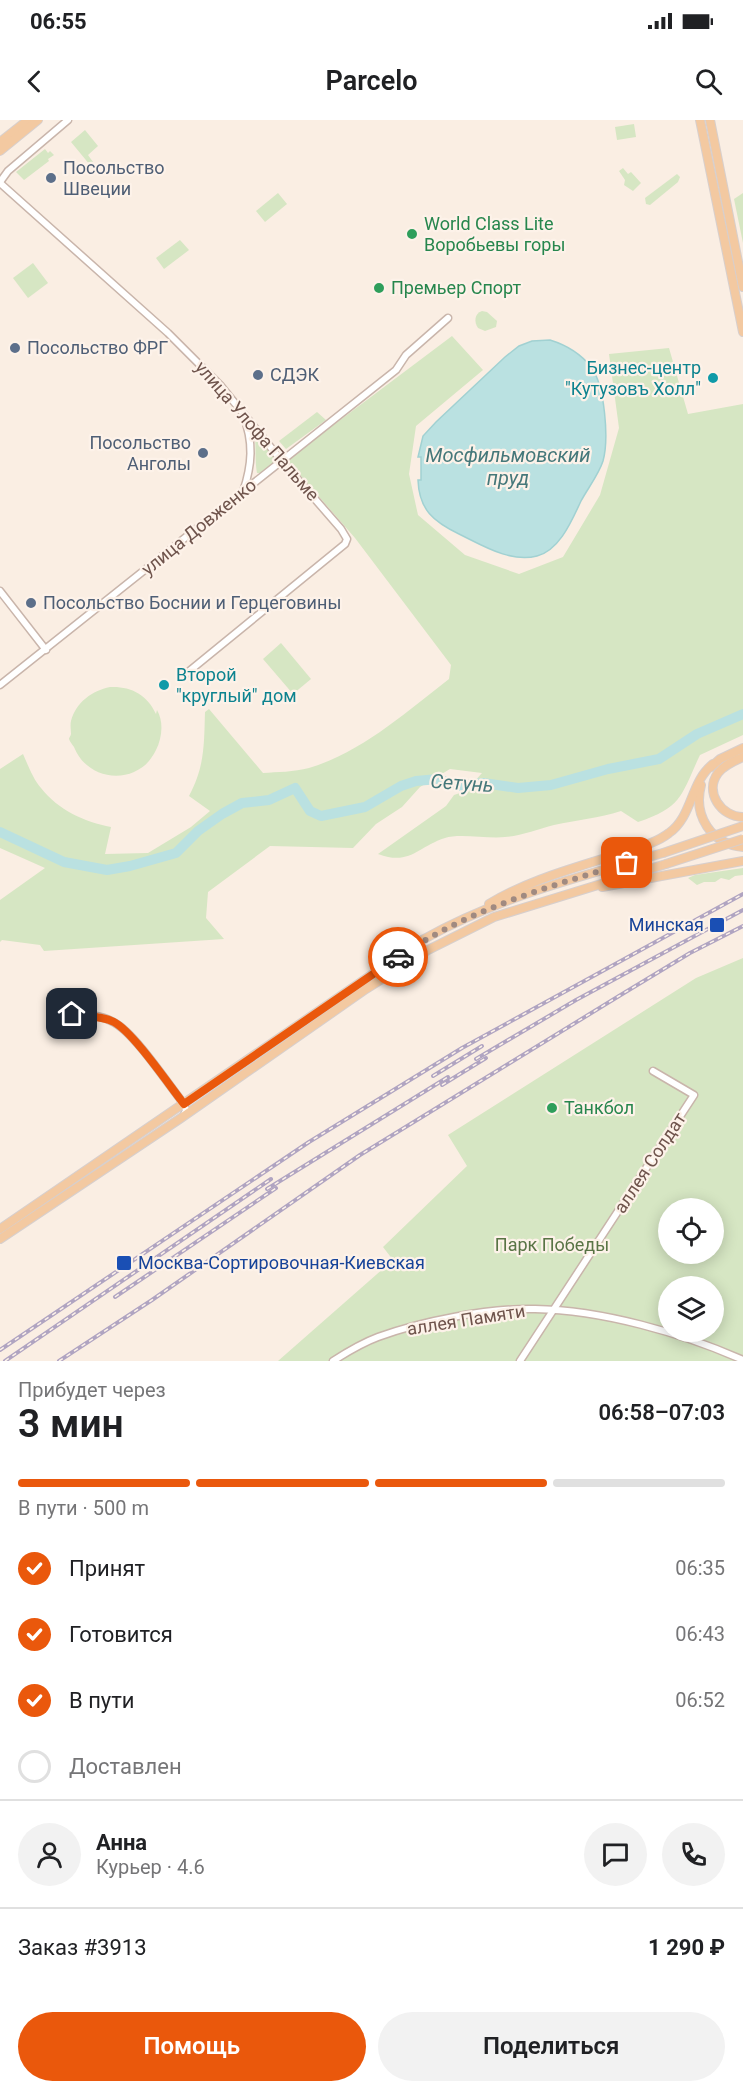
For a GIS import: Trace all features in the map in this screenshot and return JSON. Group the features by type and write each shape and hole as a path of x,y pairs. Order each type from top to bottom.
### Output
{"main road":[{"path":"0,142 28,120"},
{"path":"0,151 38,120"},
{"path":"700,120 743,332"},
{"path":"710,120 743,287"},
{"path":"0,1229 424,939 526,885 663,837 679,823 704,773 713,764 743,748"},
{"path":"743,757 721,770 715,778 713,788 715,798 723,810 731,816 743,818"},
{"path":"713,764 699,789 700,815 715,836 725,843 743,847"},
{"path":"467,917 550,885 663,853 743,826"},
{"path":"0,1239 181,1118 366,989 428,950 494,917 743,839"},
{"path":"565,894 743,861"}],"street":[{"path":"0,183 8,171 68,120"},
{"name":"улица Улофа Пальме","path":"0,183 168,333 221,386 347,539 345,544 182,677"},
{"name":"улица Довженко","path":"0,685 396,370 406,354 448,318"},
{"path":"240,408 251,448 249,472 242,493"},
{"path":"0,591 46,650"},
{"path":"56,1012 104,1018 127,1032 184,1104 186,1110 181,1118"},
{"name":"аллея Солдат","path":"520,1361 694,1095 653,1071"},
{"name":"аллея Памяти","path":"333,1361 376,1338 443,1320 501,1311 534,1309 554,1310 651,1328 688,1338 743,1360"}],"green space":[{"path":"634,124 636,137 617,140 615,127"},
{"path":"85,130 98,146 88,155 93,162 90,165 71,142"},
{"path":"45,149 54,155 24,180 16,172"},
{"path":"623,168 628,174 631,172 641,183 633,191 624,185 625,180 619,171"},
{"path":"677,174 680,177 678,182 650,205 646,204 645,198"},
{"path":"278,193 287,204 265,222 256,211"},
{"path":"743,193 743,243 734,199"},
{"path":"180,240 189,250 164,269 156,258"},
{"path":"33,263 48,283 28,298 13,278"},
{"path":"482,311 487,312 497,321 496,327 485,331 478,328 476,318 477,314"},
{"path":"452,336 483,370 416,426 409,474 418,515 465,555 519,574 563,557 600,495 619,428 609,354 669,348 688,414 743,404 743,735 700,755 679,798 664,811 638,822 621,811 511,836 445,838 406,857 398,858 378,854 446,806 454,795 466,791 482,773 450,769 420,787 402,807 376,824 353,848 270,846 208,892 206,918 224,939 44,951 40,945 2,940 0,942 0,900 45,868 0,848 0,769 23,754 38,784 55,803 91,822 111,827 105,854 148,853 191,827 210,811 189,796 201,765 205,712 209,709 263,773 292,771 328,761 365,742 449,679 451,665 355,538 287,460"},
{"path":"317,412 326,420 286,449 279,441"},
{"path":"255,437 274,457 273,463 261,473 257,473"},
{"path":"281,643 311,679 293,694 263,659"},
{"path":"110,687 124,688 143,696 156,714 157,710 161,720 160,740 152,757 141,768 125,775 107,775 91,768 78,755 69,739 71,721 77,708 97,691"},
{"path":"743,868 743,875 729,880 721,878 715,882 704,882 697,885 688,878 695,875"},
{"name":"Парк Победы","path":"743,958 743,1361 278,1361 393,1260 383,1247 467,1166 448,1135 696,978"}],"water":[{"name":"Мосфильмовский пруд","path":"550,340 578,354 596,375 603,399 606,426 605,451 599,471 559,541 545,553 527,558 517,557 496,552 435,520 421,499 418,480 421,480 421,457 418,457 423,436 505,357 519,346 532,341"}],"waterway":[{"name":"Сетунь","path":"0,832 64,862 107,870 176,853 198,831 242,803 269,800 295,788 310,811 321,816 365,807 401,786 416,781 438,779 458,786 483,783 518,788 551,785 608,769 659,759 697,734 743,714"}],"railway":[{"path":"0,1350 309,1142 462,1048 743,894"},
{"path":"476,1059 576,1000 743,910"},
{"path":"59,1361 152,1300 360,1155 690,953 743,926"},
{"path":"433,1076 482,1046"},
{"path":"442,1085 486,1058"},
{"path":"267,1189 448,1077"},
{"path":"5,1361 271,1179"},
{"path":"115,1297 276,1188"}],"way so far":[{"path":"398,957 441,929 518,896 627,863"}],"place":[{"name":"Посольство Швеции","path":"51,178"},
{"name":"World Class Lite Воробьевы горы","path":"412,234"},
{"name":"Премьер Спорт","path":"379,288"},
{"name":"Посольство ФРГ","path":"15,348"},
{"name":"СДЭК","path":"258,375"},
{"name":"Бизнес-центр \"Кутузовъ Холл\"","path":"713,378"},
{"name":"Посольство Анголы","path":"203,453"},
{"name":"Посольство Боснии и Герцеговины","path":"31,603"},
{"name":"Второй \"круглый\" дом","path":"164,685"},
{"name":"Минская","path":"717,925"},
{"name":"Танкбол","path":"552,1108"},
{"name":"Москва-Сортировочная-Киевская","path":"124,1263"}],"route":[{"path":"72,1014 104,1018 127,1032 184,1104 398,957"}]}
